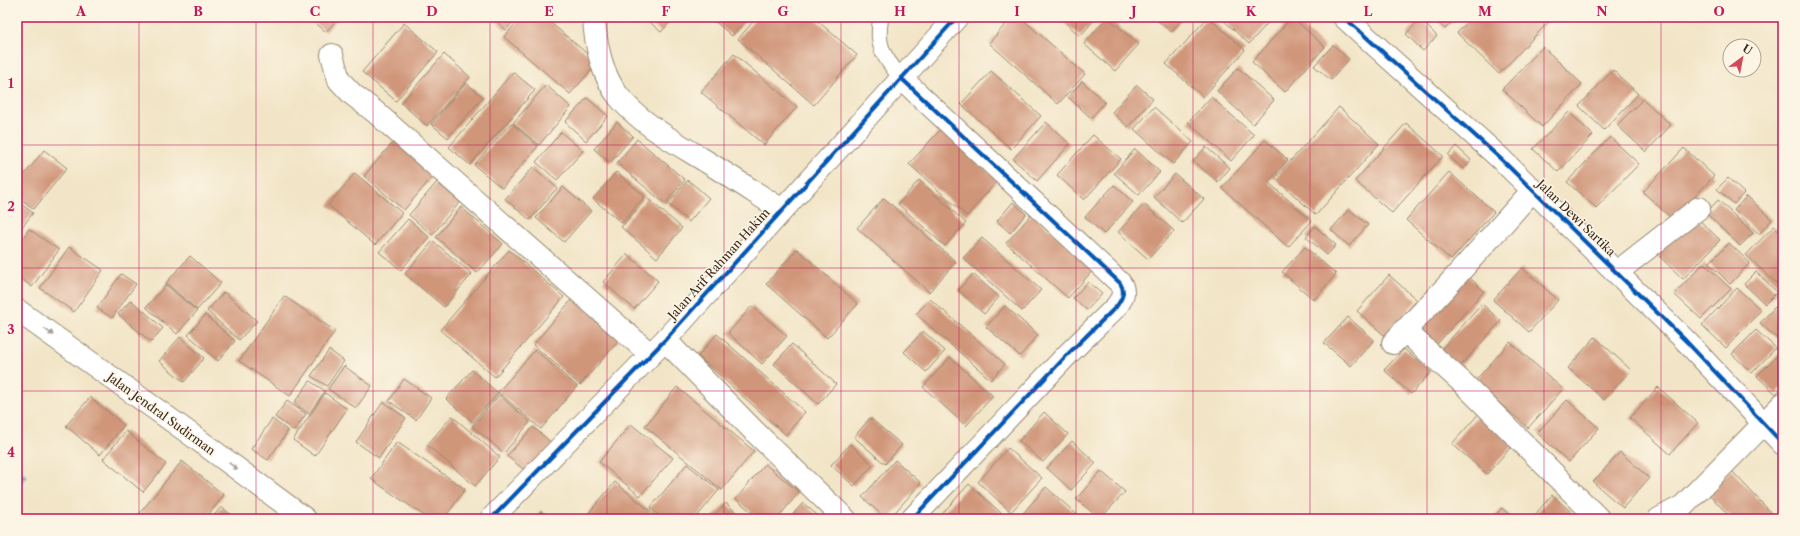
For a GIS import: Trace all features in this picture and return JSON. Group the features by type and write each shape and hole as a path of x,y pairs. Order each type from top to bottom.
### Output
{"street":[{"path":"594,17 594,31 600,55 609,83 619,98 632,111 669,138 782,210"},
{"name":"Jalan Arif Rahman Hakim","path":"491,519 657,347 957,17"},
{"name":"Jalan Dewi Sartika","path":"1344,17 1533,190 1686,341 1783,444"},
{"path":"332,55 339,80 352,94 657,347 755,432 845,519"},
{"path":"901,78 1120,283 1124,291 1122,298 1116,307 1068,354 912,519"},
{"path":"1533,190 1447,286 1399,336 1462,383 1599,519"},
{"path":"1617,272 1699,208"},
{"name":"Jalan Jendral Sudirman","path":"17,310 189,433 305,519"},
{"path":"1659,519 1684,506 1783,404"}],"lane":[{"path":"881,17 877,32 884,57 901,78"}],"water":[{"path":"17,468 27,476 17,489"}],"building":[{"path":"309,17 339,17 326,32"},
{"path":"492,17 517,17 506,30"},
{"path":"521,17 544,17 598,63 570,94 504,37"},
{"path":"644,17 674,17 661,32"},
{"path":"710,17 749,17 732,36"},
{"path":"757,17 813,17 857,55 814,105 738,39"},
{"path":"1012,17 1020,17 1085,74 1058,104 989,43"},
{"path":"1059,17 1097,17 1080,36"},
{"path":"1107,17 1139,44 1115,71 1084,44"},
{"path":"1154,17 1185,17 1171,32"},
{"path":"1208,17 1245,50 1203,97 1166,64"},
{"path":"1220,17 1273,17 1249,44"},
{"path":"1292,17 1325,47 1285,92 1252,62"},
{"path":"1432,17 1457,17 1445,29"},
{"path":"1472,17 1553,17 1499,74 1457,33"},
{"path":"1420,19 1437,36 1423,51 1406,34"},
{"path":"404,23 438,52 396,101 362,72"},
{"path":"1333,45 1349,59 1331,80 1314,66"},
{"path":"1543,47 1582,84 1542,127 1502,89"},
{"path":"444,54 470,77 427,126 401,103"},
{"path":"734,54 797,107 764,145 701,92"},
{"path":"1238,68 1274,100 1253,124 1217,91"},
{"path":"1613,70 1638,94 1604,130 1579,106"},
{"path":"991,71 1041,116 1011,149 961,104"},
{"path":"513,72 535,90 470,165 449,147"},
{"path":"1082,81 1105,102 1091,118 1068,97"},
{"path":"466,83 483,97 448,138 431,124"},
{"path":"546,85 571,107 539,145 513,123"},
{"path":"1137,85 1153,99 1128,127 1112,112"},
{"path":"1211,97 1254,135 1231,161 1188,122"},
{"path":"587,98 608,116 586,141 565,122"},
{"path":"1643,99 1671,125 1646,152 1617,125"},
{"path":"1154,107 1193,142 1173,164 1134,129"},
{"path":"1339,107 1379,144 1316,215 1275,178"},
{"path":"1569,112 1593,135 1558,172 1533,149"},
{"path":"617,122 633,136 610,163 594,149"},
{"path":"1046,122 1070,144 1037,181 1013,159"},
{"path":"511,123 538,146 502,188 474,165"},
{"path":"1406,123 1443,156 1392,213 1355,181"},
{"path":"941,129 998,180 967,216 909,164"},
{"path":"561,132 583,151 557,180 536,162"},
{"path":"1093,135 1121,159 1084,200 1057,175"},
{"path":"1610,137 1639,164 1596,208 1567,182"},
{"path":"637,139 685,180 665,204 617,163"},
{"path":"395,140 435,174 404,210 364,176"},
{"path":"1265,140 1288,160 1268,182 1312,221 1288,247 1222,188"},
{"path":"1456,146 1471,160 1463,169 1448,155"},
{"path":"1206,147 1230,168 1218,182 1193,161"},
{"path":"1684,148 1714,176 1673,220 1643,192"},
{"path":"1135,149 1160,172 1139,195 1114,173"},
{"path":"44,150 67,168 34,209 17,196 17,184"},
{"path":"533,167 557,188 530,220 505,199"},
{"path":"616,172 645,196 622,223 593,199"},
{"path":"1449,172 1494,212 1451,260 1406,220"},
{"path":"355,173 402,213 375,245 328,205"},
{"path":"1175,174 1204,199 1182,223 1154,197"},
{"path":"1728,178 1744,193 1734,204 1717,189"},
{"path":"688,180 709,198 689,222 668,204"},
{"path":"919,180 966,223 945,246 898,204"},
{"path":"437,182 460,202 432,235 409,215"},
{"path":"1114,185 1133,202 1104,234 1085,217"},
{"path":"563,187 591,211 564,242 536,218"},
{"path":"1747,196 1772,220 1759,234 1734,210"},
{"path":"647,198 682,228 657,258 621,227"},
{"path":"884,198 956,262 929,292 857,228"},
{"path":"1718,200 1753,233 1740,246 1706,213"},
{"path":"17,201 33,213 19,231 17,229"},
{"path":"1013,202 1026,214 1010,233 997,221"},
{"path":"1144,204 1174,231 1148,259 1118,232"},
{"path":"461,207 503,244 477,273 436,237"},
{"path":"1349,209 1368,225 1349,246 1331,230"},
{"path":"1032,214 1094,269 1068,298 1006,243"},
{"path":"1694,215 1720,240 1683,279 1657,254"},
{"path":"408,219 429,237 401,270 379,252"},
{"path":"1315,226 1336,245 1327,255 1306,237"},
{"path":"1774,226 1783,234 1783,276 1776,283 1746,255"},
{"path":"29,229 59,250 32,287 17,276 17,246"},
{"path":"982,238 1041,290 1022,311 963,258"},
{"path":"433,241 472,274 444,307 405,274"},
{"path":"1729,243 1750,263 1730,284 1709,263"},
{"path":"69,247 103,270 74,312 40,288"},
{"path":"1305,247 1336,274 1314,300 1282,272"},
{"path":"797,249 858,304 827,338 766,284"},
{"path":"509,250 564,297 495,377 440,330"},
{"path":"627,254 658,281 634,309 603,282"},
{"path":"190,256 221,283 197,310 166,283"},
{"path":"1704,263 1731,289 1701,319 1674,294"},
{"path":"1522,268 1558,300 1529,332 1493,300"},
{"path":"1756,272 1777,292 1765,304 1744,284"},
{"path":"121,274 136,284 112,318 97,308"},
{"path":"973,274 999,297 984,314 958,290"},
{"path":"1389,275 1417,300 1385,336 1357,311"},
{"path":"1468,276 1484,291 1430,352 1414,337"},
{"path":"1088,282 1102,294 1087,310 1073,298"},
{"path":"166,285 197,311 177,334 146,307"},
{"path":"1737,288 1761,310 1726,348 1702,325"},
{"path":"224,292 257,321 239,340 207,311"},
{"path":"284,296 335,331 290,396 239,361"},
{"path":"574,297 621,338 580,385 533,345"},
{"path":"930,299 1005,364 991,380 916,314"},
{"path":"131,300 163,328 151,342 118,314"},
{"path":"1482,304 1501,321 1455,372 1436,355"},
{"path":"752,306 787,336 762,364 728,333"},
{"path":"1005,306 1038,335 1020,356 986,327"},
{"path":"1775,307 1783,315 1783,344 1760,323"},
{"path":"205,315 235,341 218,361 188,335"},
{"path":"1348,317 1374,340 1351,366 1324,343"},
{"path":"1756,330 1776,348 1752,373 1732,354"},
{"path":"923,331 945,351 926,372 904,352"},
{"path":"717,334 805,412 786,435 698,356"},
{"path":"180,337 204,358 184,382 159,361"},
{"path":"1595,337 1631,370 1604,400 1568,368"},
{"path":"1510,342 1563,389 1528,428 1475,381"},
{"path":"792,344 836,384 818,404 774,364"},
{"path":"1404,349 1431,372 1411,394 1384,370"},
{"path":"329,350 344,361 327,386 311,376"},
{"path":"535,350 577,386 541,429 498,392"},
{"path":"1783,350 1783,386 1776,394 1757,376"},
{"path":"950,357 993,396 966,426 923,387"},
{"path":"344,366 372,386 356,408 328,389"},
{"path":"472,370 498,393 473,422 446,399"},
{"path":"404,379 431,398 416,420 389,401"},
{"path":"310,381 325,391 309,414 294,403"},
{"path":"677,387 754,451 722,490 645,426"},
{"path":"1658,387 1698,423 1670,454 1630,418"},
{"path":"325,393 347,409 315,456 293,440"},
{"path":"499,395 530,422 504,453 472,426"},
{"path":"90,397 124,425 100,455 66,426"},
{"path":"1567,400 1599,428 1569,462 1537,433"},
{"path":"287,401 306,414 294,431 275,417"},
{"path":"383,402 406,418 379,458 356,442"},
{"path":"1482,410 1516,441 1487,474 1452,444"},
{"path":"1044,412 1068,434 1043,462 1019,441"},
{"path":"452,416 500,457 475,486 427,445"},
{"path":"870,418 902,445 885,464 854,437"},
{"path":"272,419 288,431 268,460 251,449"},
{"path":"631,424 673,458 640,496 599,462"},
{"path":"533,427 554,445 529,474 507,456"},
{"path":"126,431 166,464 143,492 103,459"},
{"path":"1072,441 1096,463 1071,490 1047,468"},
{"path":"397,442 465,489 444,519 429,519 371,479"},
{"path":"850,444 873,465 854,486 831,465"},
{"path":"1008,448 1042,478 1011,512 978,482"},
{"path":"1620,452 1649,478 1623,508 1593,482"},
{"path":"895,460 921,483 889,519 886,519 862,497"},
{"path":"182,461 224,495 205,519 135,519"},
{"path":"687,464 719,490 695,519 663,519 650,508"},
{"path":"765,464 799,492 777,519 760,519 736,499"},
{"path":"1731,470 1777,519 1732,519 1707,492"},
{"path":"1101,471 1125,492 1100,519 1076,499"},
{"path":"615,482 660,519 592,519 587,515"},
{"path":"969,484 1001,513 996,519 945,519 941,515"},
{"path":"1046,487 1082,519 1018,519"},
{"path":"1552,495 1579,519 1531,519"},
{"path":"726,503 739,515 735,519 711,519"},
{"path":"803,503 822,519 789,519"},
{"path":"221,507 237,519 211,519"},
{"path":"1502,508 1514,519 1492,519"},
{"path":"541,511 551,519 534,519"}],"cycle path":[{"path":"491,519 665,340 957,17"},
{"path":"1344,17 1502,160 1686,341 1783,444"},
{"path":"901,78 1120,283 1123,289 1121,298 1116,307 1068,354 912,519"}]}
